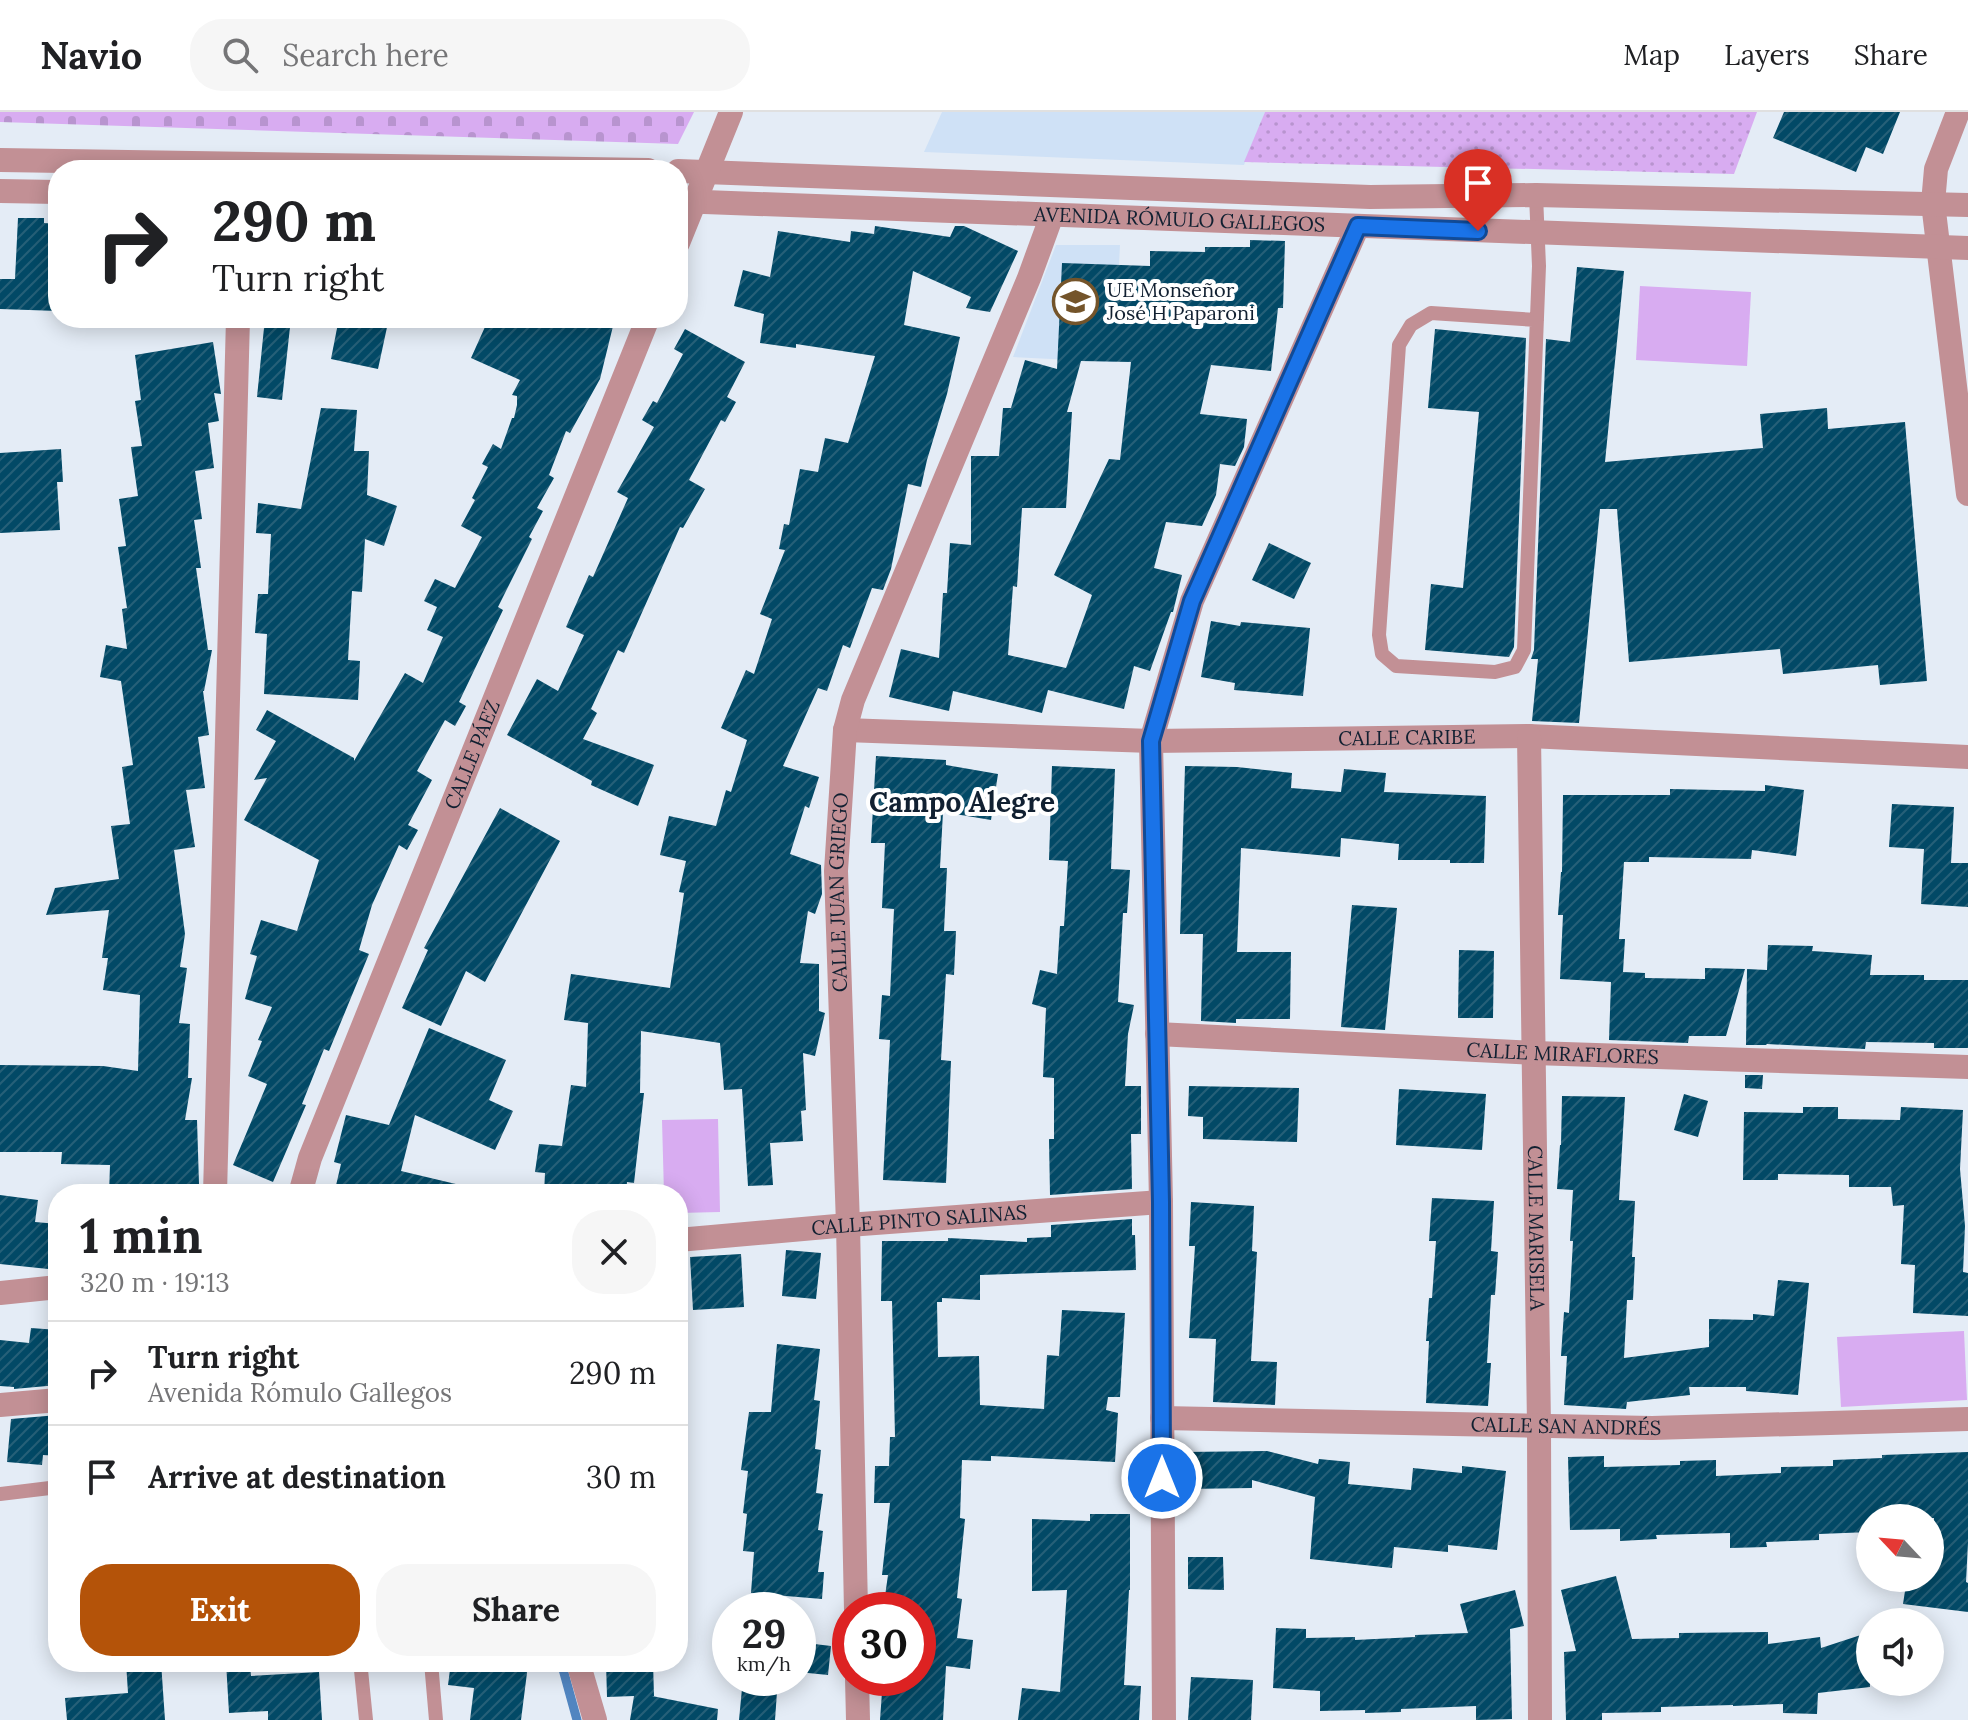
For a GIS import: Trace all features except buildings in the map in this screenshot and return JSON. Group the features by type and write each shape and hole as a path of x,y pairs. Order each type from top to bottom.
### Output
{"street":[{"path":"688,198 706,172 731,112"},
{"path":"1958,112 1936,169 1933,203 1968,494"},
{"path":"0,160 48,161"},
{"name":"AVENIDA RÓMULO GALLEGOS","path":"688,171 1370,197 1536,195 1968,205"},
{"path":"0,191 48,192"},
{"name":"AVENIDA RÓMULO GALLEGOS","path":"688,201 1968,248"},
{"name":"CALLE JUAN GRIEGO","path":"856,1592 836,871 845,730 853,700 1029,278 1052,215"},
{"path":"1164,1720 1161,1202 1151,741 1192,601 1358,226"},
{"path":"215,1184 238,328"},
{"name":"CALLE PÁEZ","path":"303,1184 310,1158 644,328"},
{"name":"CALLE CARIBE","path":"845,730 1151,741 1529,736 1968,757"},
{"name":"CALLE MARISELA","path":"1529,736 1540,1720"},
{"name":"CALLE MIRAFLORES","path":"1157,1034 1534,1053 1968,1067"},
{"name":"CALLE PINTO SALINAS","path":"688,1239 1161,1202"},
{"path":"0,1293 48,1288"},
{"path":"0,1405 48,1401"},
{"name":"CALLE SAN ANDRÉS","path":"1162,1418 1652,1428 1968,1419"},
{"path":"581,1672 595,1720"},
{"path":"857,1696 858,1720"}],"lane":[{"path":"1536,195 1539,266 1537,320 1524,650 1515,667 1495,672 1396,666 1382,654 1379,635 1399,345 1411,325 1431,313 1537,320"},
{"path":"0,1494 48,1488"},
{"path":"361,1672 366,1720"},
{"path":"432,1672 436,1720"}],"shaded area":[{"path":"942,112 1265,112 1244,165 924,152"},
{"name":"UE Monseñor José H Paparoni","path":"1056,245 1120,245 1114,362 1013,357"}],"green space":[{"path":"0,112 694,112 678,144 0,122"},
{"path":"1265,112 1757,112 1734,174 1244,162"},
{"path":"1640,286 1751,292 1747,366 1636,360"},
{"path":"718,1119 720,1212 688,1213 688,1184 664,1184 662,1120"},
{"path":"1964,1331 1967,1400 1841,1407 1837,1337"}],"waterway":[{"path":"564,1672 577,1720"}],"place":[{"name":"UE Monseñor José H Paparoni","path":"1076,301"}],"district":[{"name":"Campo Alegre","path":"962,802"}],"route":[{"path":"1162,1478 1161,1202 1151,741 1192,601 1358,226 1478,231"}]}
